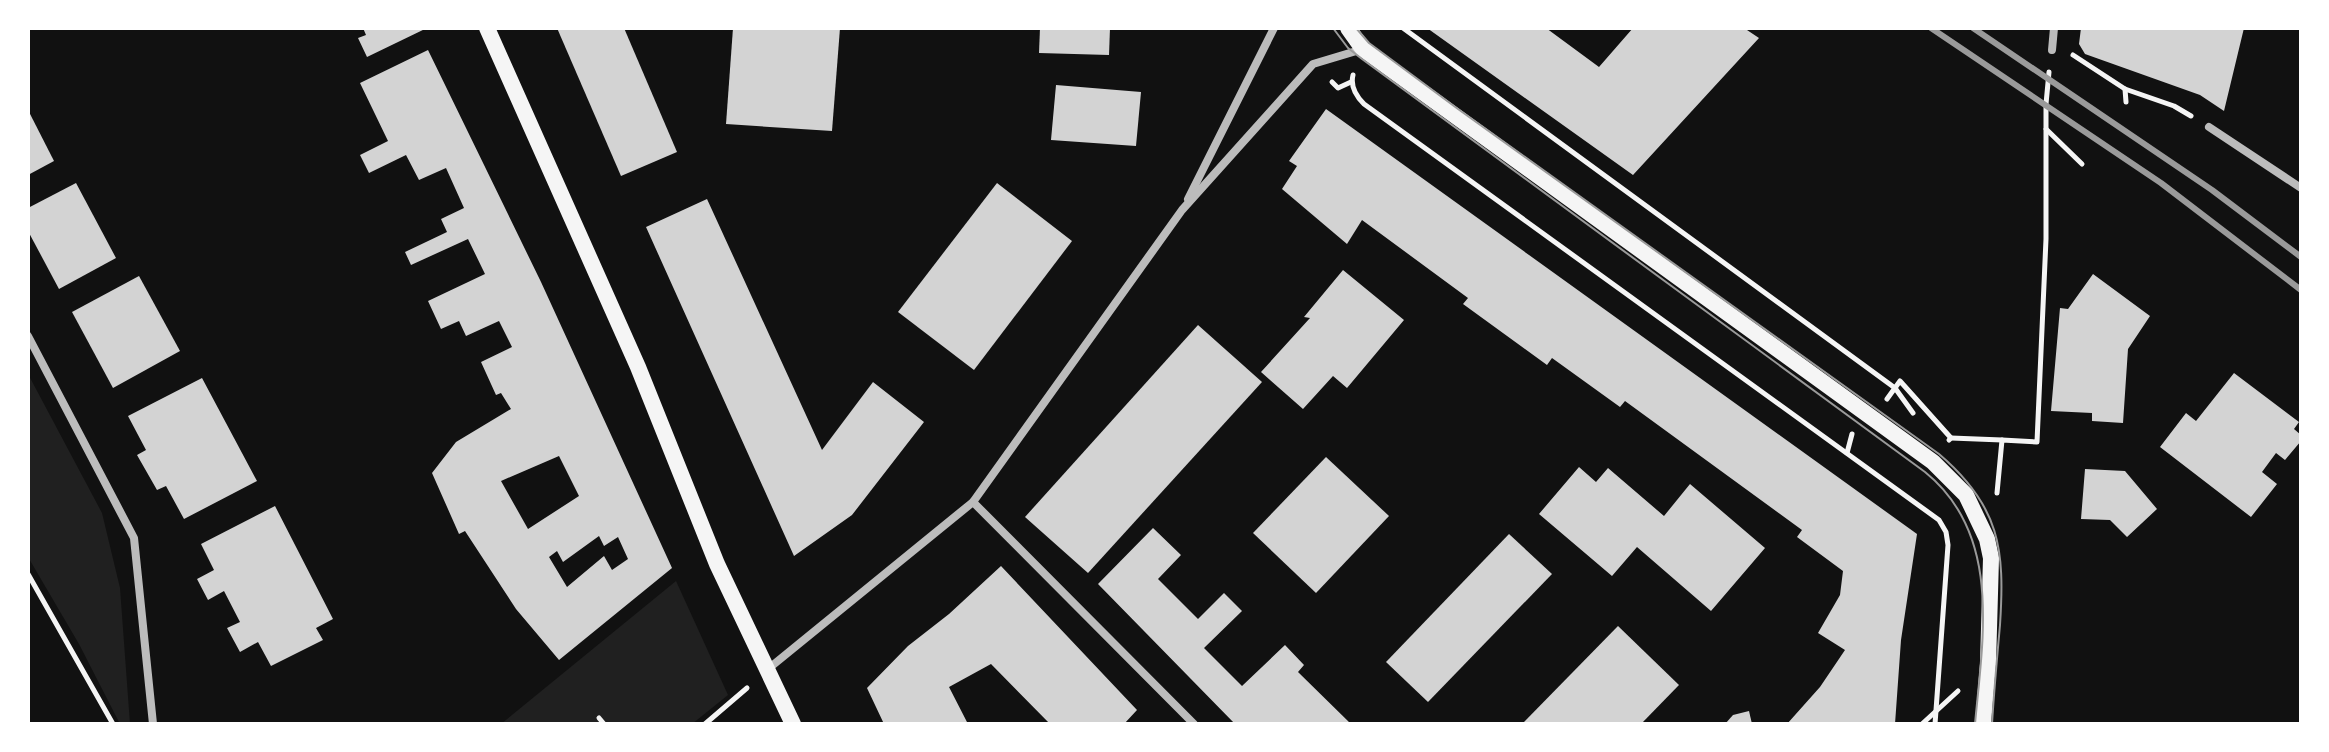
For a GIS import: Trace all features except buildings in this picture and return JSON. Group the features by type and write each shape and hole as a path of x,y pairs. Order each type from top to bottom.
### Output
{"main road":[{"path":"487,28 638,367 717,564 793,724"},
{"path":"1348,28 1363,49 1933,462 1966,495 1987,539 1991,558 1983,724"}],"street":[{"path":"1182,210 1274,28"},
{"path":"2052,46 2054,28"},
{"path":"768,669 973,502 1182,210 1313,64 1363,49"},
{"path":"2209,127 2301,188"},
{"path":"28,336 134,538 153,724"},
{"path":"973,502 1194,724"}],"path":[{"path":"1403,28 1895,388 1911,407 1933,462"},
{"path":"1951,438 2037,442 2046,239 2046,129 2052,46 2125,89 2174,106 2209,127"},
{"path":"1351,82 1355,94 1364,104 1939,520 1946,532 1948,545 1935,724"},
{"path":"2125,89 2126,102"},
{"path":"2046,129 2082,164"},
{"path":"1628,294 1634,286"},
{"path":"1847,453 1854,428"},
{"path":"1997,499 2002,440"},
{"path":"28,574 113,724"},
{"path":"705,724 768,669"},
{"path":"599,718 604,724"}],"shaded area":[{"path":"28,374 102,513 120,588 130,724 120,724 79,644 28,557"},
{"path":"676,581 728,695 692,724 501,724"}],"tram line":[{"path":"1333,28 1348,48 1362,59 1925,472 1950,497 1966,525 1977,556 1982,589 1983,622 1975,724"},
{"path":"1356,28 1369,43 1458,109 1939,454 1959,473 1986,511 1999,551 2000,625 1992,724"}],"railway":[{"path":"1931,28 2161,183 2301,290"},
{"path":"1973,28 2212,190 2301,257"}]}
